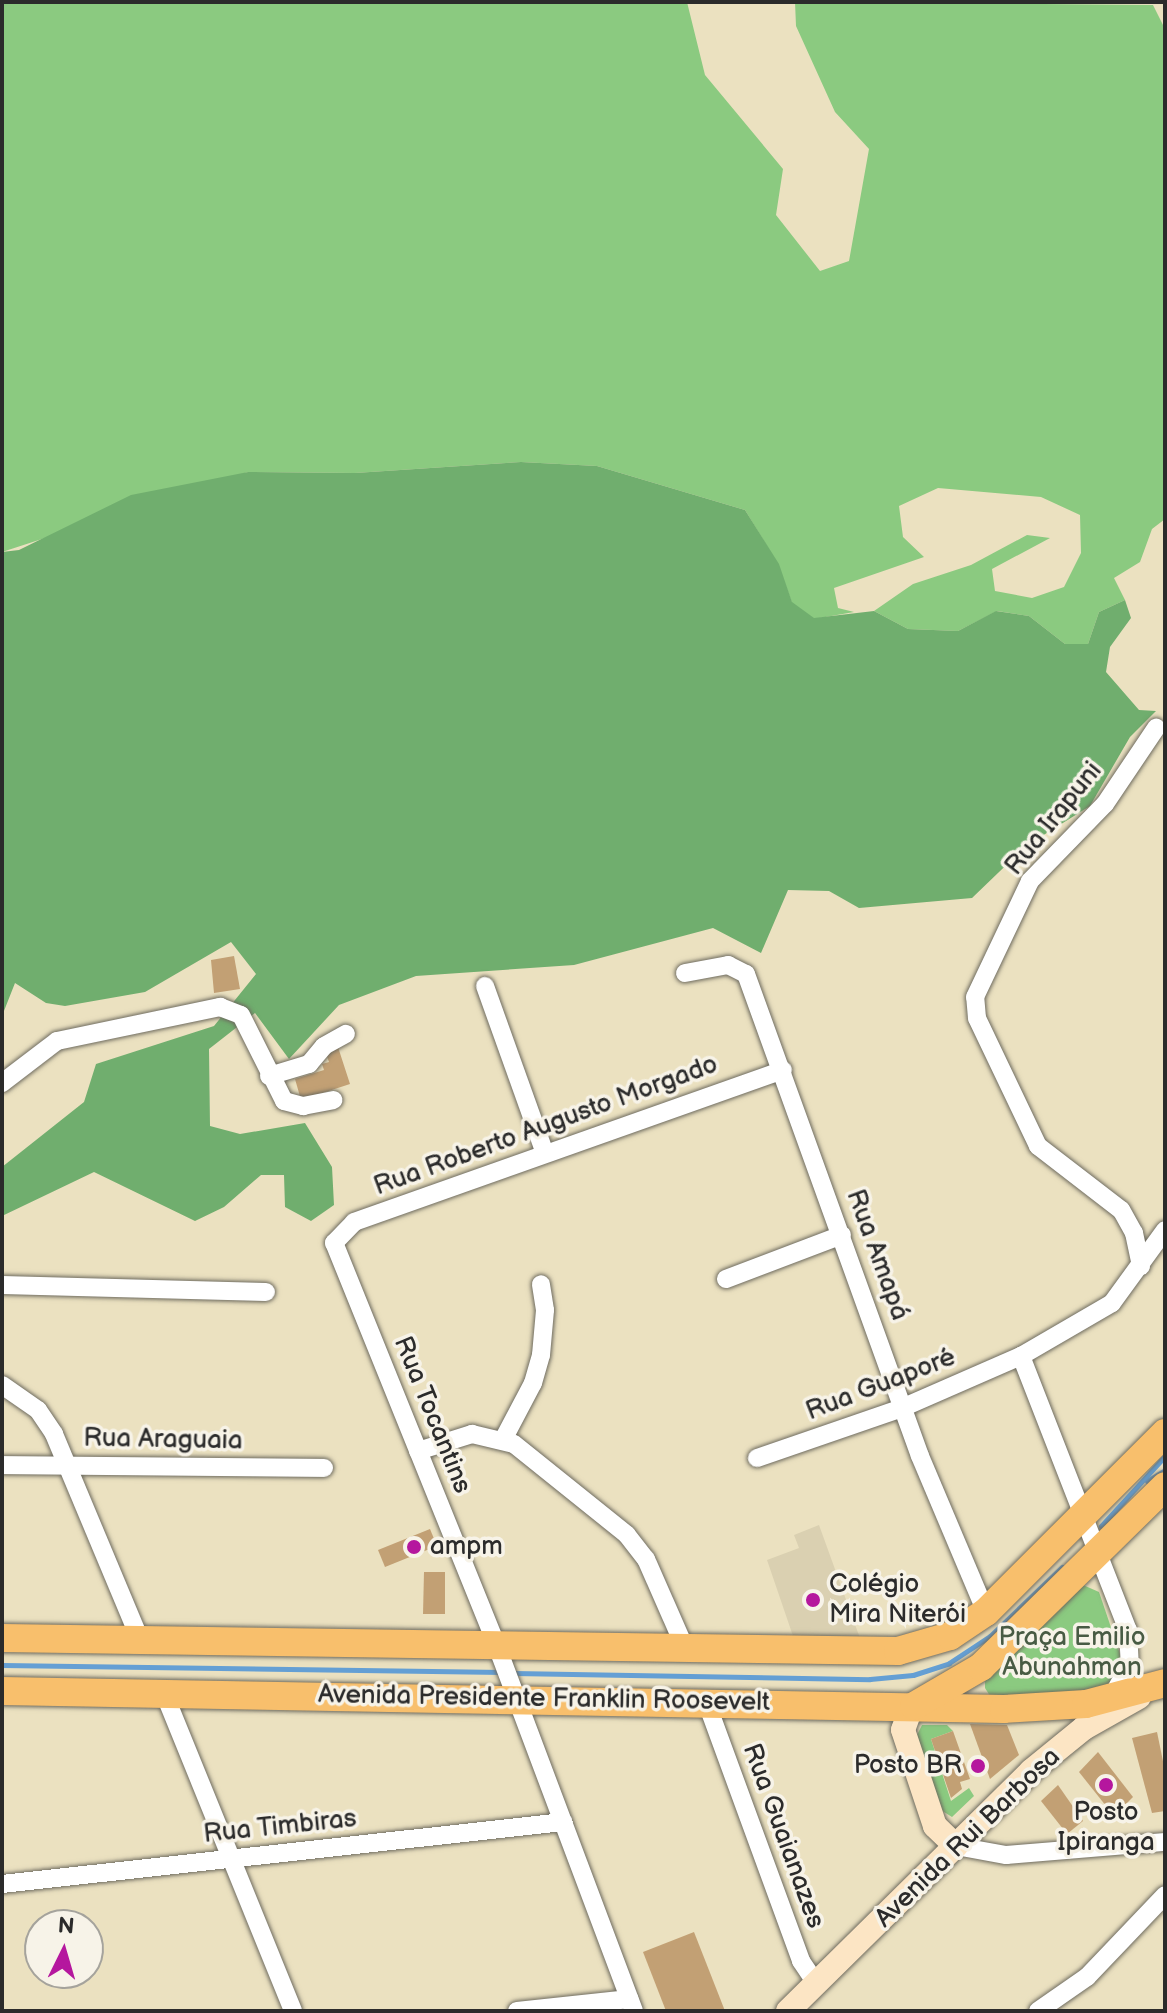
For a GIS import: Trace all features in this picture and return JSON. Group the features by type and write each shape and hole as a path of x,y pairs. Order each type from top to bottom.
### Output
{"main road":[{"name":"Avenida Presidente Franklin Roosevelt","path":"2,1638 140,1640 501,1655 685,1648 898,1651 950,1636 986,1612 1164,1432"},
{"path":"956,1846 935,1826 903,1730 911,1708 981,1667 1165,1486"},
{"path":"1032,1566 1097,1553"},
{"path":"981,1667 981,1695 1004,1709"},
{"name":"Avenida Rui Barbosa","path":"1098,1702 1163,1684"},
{"name":"Avenida Rui Barbosa","path":"788,2011 1031,1771 1091,1724 1163,1684"},
{"name":"Avenida Presidente Franklin Roosevelt","path":"2,1691 514,1691 706,1701 1004,1709 1098,1702"}],"street":[{"name":"Rua Irapuni","path":"1141,1266 1134,1233 1121,1210 1038,1146 982,1032 975,997 1030,881 1105,804 1156,728"},
{"name":"Rua Amapá","path":"685,973 728,965 741,969 783,1070 902,1408 986,1612"},
{"path":"485,986 544,1151"},
{"path":"2,1083 57,1041 220,1007 241,1015 269,1076 291,1106 333,1100"},
{"path":"269,1076 309,1064 324,1046 346,1034"},
{"name":"Rua Roberto Augusto Morgado","path":"334,1243 354,1222 544,1151 783,1070"},
{"name":"Rua Guaporé","path":"757,1458 902,1408 1021,1356 1112,1303 1165,1230"},
{"path":"726,1279 842,1235"},
{"name":"Rua Tocantins","path":"334,1243 501,1655 632,2005"},
{"path":"504,1438 533,1383 541,1355 545,1310 541,1284"},
{"path":"2,1285 266,1292"},
{"path":"1021,1356 1132,1647 1124,1683 1098,1702"},
{"path":"2,1385 38,1410 67,1465 140,1640"},
{"path":"418,1451 472,1434 504,1438 627,1535 646,1559 685,1648"},
{"name":"Rua Araguaia","path":"2,1465 324,1468"},
{"path":"164,1693 293,2011"},
{"name":"Rua Guaianazes","path":"706,1701 801,1961 817,1985"},
{"name":"Rua Timbiras","path":"2,1884 564,1822"},
{"path":"956,1846 1006,1855 1165,1842"},
{"path":"1038,2011 1087,1977 1165,1895"},
{"path":"517,2011 632,2005"}],"shaded area":[{"name":"Colégio Mira Niterói","path":"819,1525 861,1641 794,1639 767,1560 799,1548 794,1535"}],"green space":[{"path":"2,2 687,2 705,75 783,169 776,215 820,271 849,261 869,149 835,112 796,26 795,2 1153,5 1165,29 1165,519 1152,529 1140,562 1114,578 1125,600 1099,612 1088,644 1065,644 1029,616 997,611 958,631 908,629 874,611 913,584 971,565 1027,535 1050,538 992,569 995,591 1032,598 1064,587 1081,553 1080,515 1041,497 938,488 899,506 903,537 924,557 834,588 838,608 854,612 814,619 792,603 778,564 745,510 597,466 521,462 355,473 248,472 2,552"},
{"path":"521,462 597,466 745,510 779,564 792,602 814,618 874,611 908,629 958,631 996,611 1029,616 1065,644 1088,644 1099,612 1125,600 1131,618 1110,647 1106,672 1139,710 1156,711 1130,737 1090,806 1026,846 972,898 859,908 829,891 788,890 761,953 713,928 574,965 416,976 339,1005 289,1059 255,1013 209,1049 210,1126 240,1134 305,1123 332,1167 334,1205 311,1221 285,1207 284,1175 261,1175 224,1207 195,1221 94,1172 2,1216 2,1167 84,1102 96,1064 214,1026 256,974 231,942 145,992 65,1006 46,1003 15,983 2,1016 2,552 19,550 131,495 248,472 355,473"},
{"name":"Praça Emilio Abunahman","path":"1083,1585 1099,1592 1120,1654 1120,1664 1106,1690 992,1699 985,1688 985,1675"},
{"path":"922,1725 947,1725 953,1731 931,1739 951,1801 969,1788 974,1796 952,1817 941,1810 916,1737"}],"building":[{"path":"234,956 240,989 214,993 211,960"},
{"path":"338,1047 350,1084 301,1100 295,1079 324,1070 322,1064 329,1062 325,1051"},
{"path":"430,1529 437,1546 385,1567 378,1550"},
{"path":"424,1572 445,1572 445,1614 423,1614"},
{"path":"970,1724 1007,1725 1019,1755 990,1779"},
{"path":"953,1731 970,1779 960,1782 962,1789 951,1798 931,1739"},
{"path":"1157,1732 1165,1771 1165,1811 1152,1813 1132,1738"},
{"name":"Posto Ipiranga","path":"1098,1752 1133,1797 1114,1816 1079,1772"},
{"path":"1058,1785 1083,1821 1067,1834 1041,1801"},
{"path":"694,1932 725,2011 666,2011 643,1952"}],"waterway":[{"path":"1101,1526 1165,1456"},
{"path":"1147,1481 1165,1470"},
{"path":"513,1673 870,1679 913,1675 949,1663 990,1636 1062,1567"},
{"path":"2,1665 503,1672"}],"place":[{"name":"ampm","path":"414,1547"},
{"name":"Colégio Mira Niterói","path":"813,1600"},
{"name":"Posto BR","path":"978,1766"},
{"name":"Posto Ipiranga","path":"1106,1785"}]}
